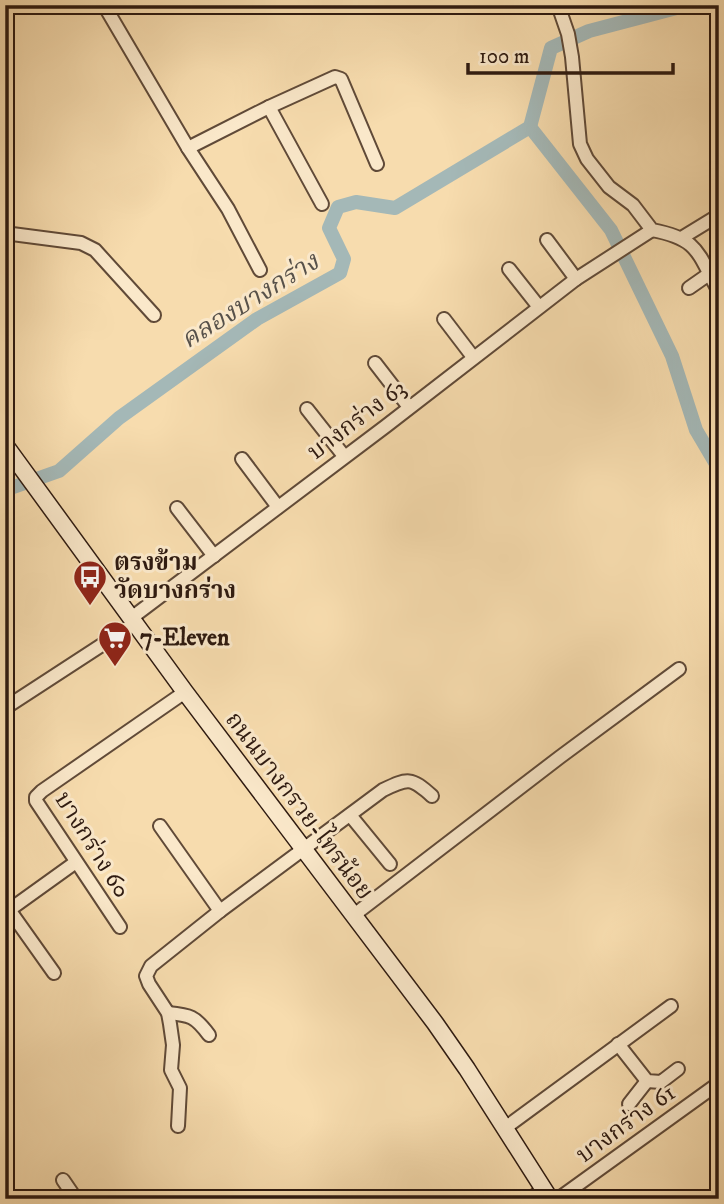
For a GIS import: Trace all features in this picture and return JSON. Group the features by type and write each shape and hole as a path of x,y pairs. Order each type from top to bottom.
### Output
{"main road":[{"name":"ถนนบางกรวย-ไทรน้อย","path":"5,445 184,692 435,1023 505,1128 541,1195"}],"street":[{"path":"104,5 188,148 228,209 260,270"},
{"path":"558,5 568,34 580,144 587,159 610,187 633,205 652,230 683,237 694,248 719,292"},
{"path":"188,148 335,77 339,78 377,164"},
{"path":"269,107 322,204"},
{"path":"683,237 719,215"},
{"name":"บางกร่าง 63","path":"5,708 132,621 576,279 652,230"},
{"path":"5,235 81,243 95,250 154,315"},
{"path":"547,240 576,279"},
{"path":"509,269 539,307"},
{"path":"689,288 709,274"},
{"path":"444,319 473,357"},
{"path":"375,363 409,407"},
{"path":"307,408 344,456"},
{"path":"242,459 278,507"},
{"path":"177,508 214,556"},
{"path":"354,915 679,669"},
{"name":"บางกร่าง 60","path":"120,928 36,801 38,794 184,692"},
{"path":"178,1126 180,1088 171,1070 173,1045 168,1013 149,984 147,971 172,947 383,790 404,780 419,784 432,796"},
{"path":"350,815 390,864"},
{"path":"160,826 220,911"},
{"path":"54,973 7,909 76,862"},
{"path":"505,1128 671,1006"},
{"path":"168,1013 191,1016 209,1035"},
{"path":"618,1044 647,1081 661,1082 678,1069"},
{"path":"629,1104 647,1081"},
{"name":"บางกร่าง 61","path":"558,1199 719,1083"},
{"path":"63,1180 76,1199"}],"waterway":[{"name":"คลองบางกร่าง","path":"5,490 59,471 119,418 257,319 340,273 344,259 329,228 338,207 356,202 395,208 530,127 551,48 589,31 688,5"},
{"path":"530,127 611,230 672,356 696,430 719,469"}],"place":[{"name":"ตรงข้าม วัดบางกร่าง","path":"90,607"},
{"name":"7-Eleven","path":"115,668"}]}
